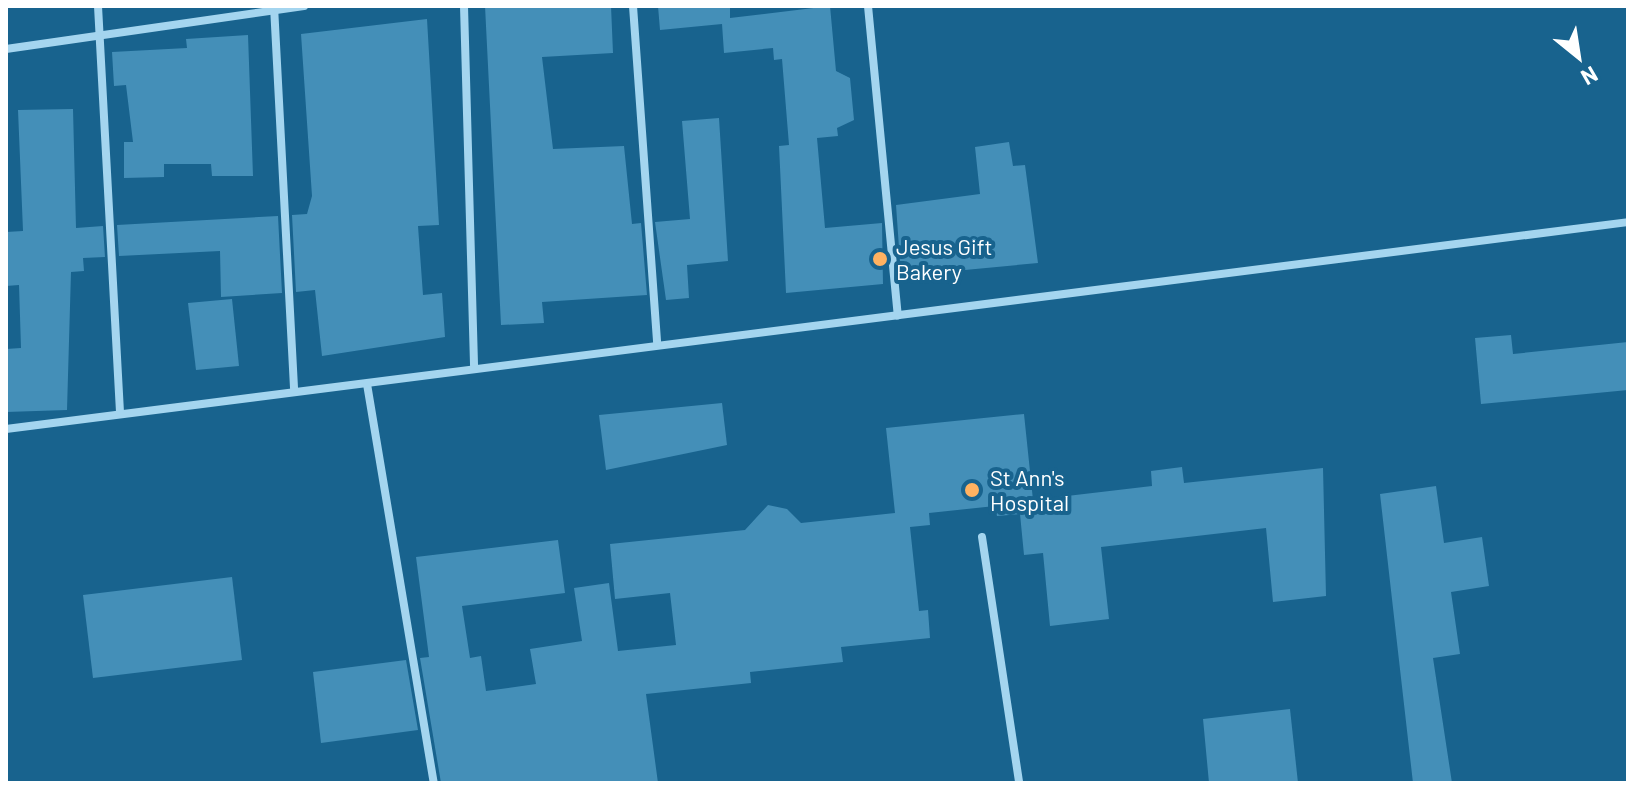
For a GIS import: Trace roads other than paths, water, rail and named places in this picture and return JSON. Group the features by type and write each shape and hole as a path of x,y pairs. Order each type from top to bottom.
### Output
{"street":[{"path":"98,6 120,410"},
{"path":"6,49 304,6"},
{"path":"464,6 474,366"},
{"path":"633,6 657,343"},
{"path":"868,6 898,316"},
{"path":"274,8 294,389"},
{"path":"6,429 120,410 294,389 367,384 474,366 898,316 1628,222"},
{"path":"367,384 434,783"},
{"path":"982,537 1019,783"}],"place":[{"name":"Jesus Gift Bakery","path":"880,259"},
{"name":"St Ann's Hospital","path":"972,490"}]}
